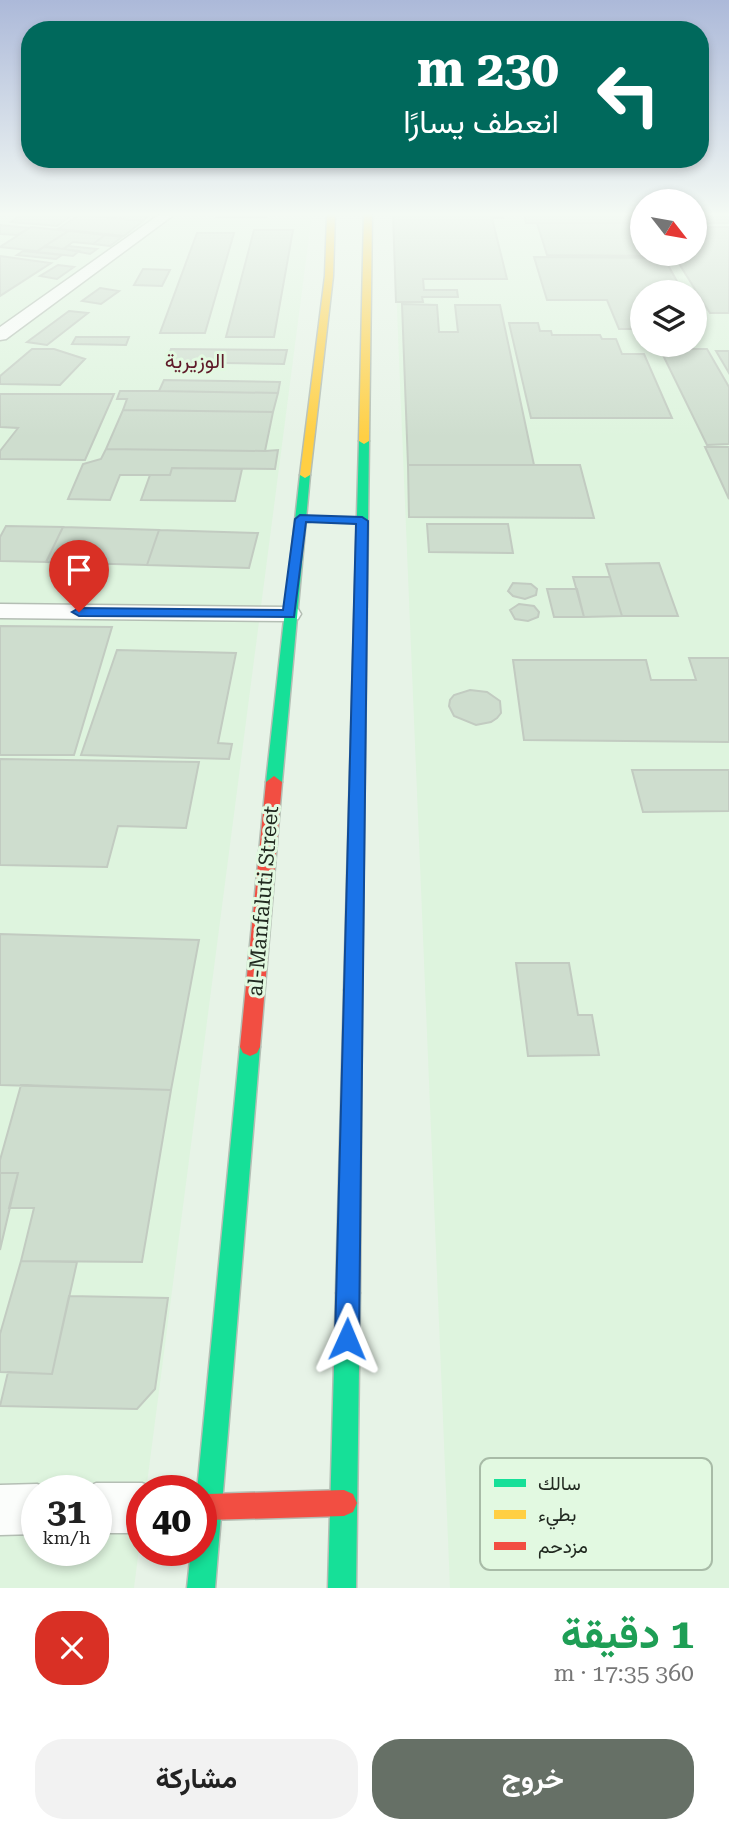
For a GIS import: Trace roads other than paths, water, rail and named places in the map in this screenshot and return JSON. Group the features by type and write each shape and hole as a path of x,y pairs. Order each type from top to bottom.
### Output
{"street":[{"path":"0,335 65,288"},
{"name":"al-Manfaluti Street","path":"208,1475 289,614 307,519 327,341 342,288"},
{"name":"al-Manfaluti Street","path":"342,1588 360,341 351,288"},
{"path":"0,611 289,614"},
{"path":"217,1507 344,1503"},
{"path":"0,1510 21,1509"},
{"name":"al-Manfaluti Street","path":"201,1588 202,1566"}],"district":[{"name":"الوزيرية","path":"195,361"}]}
